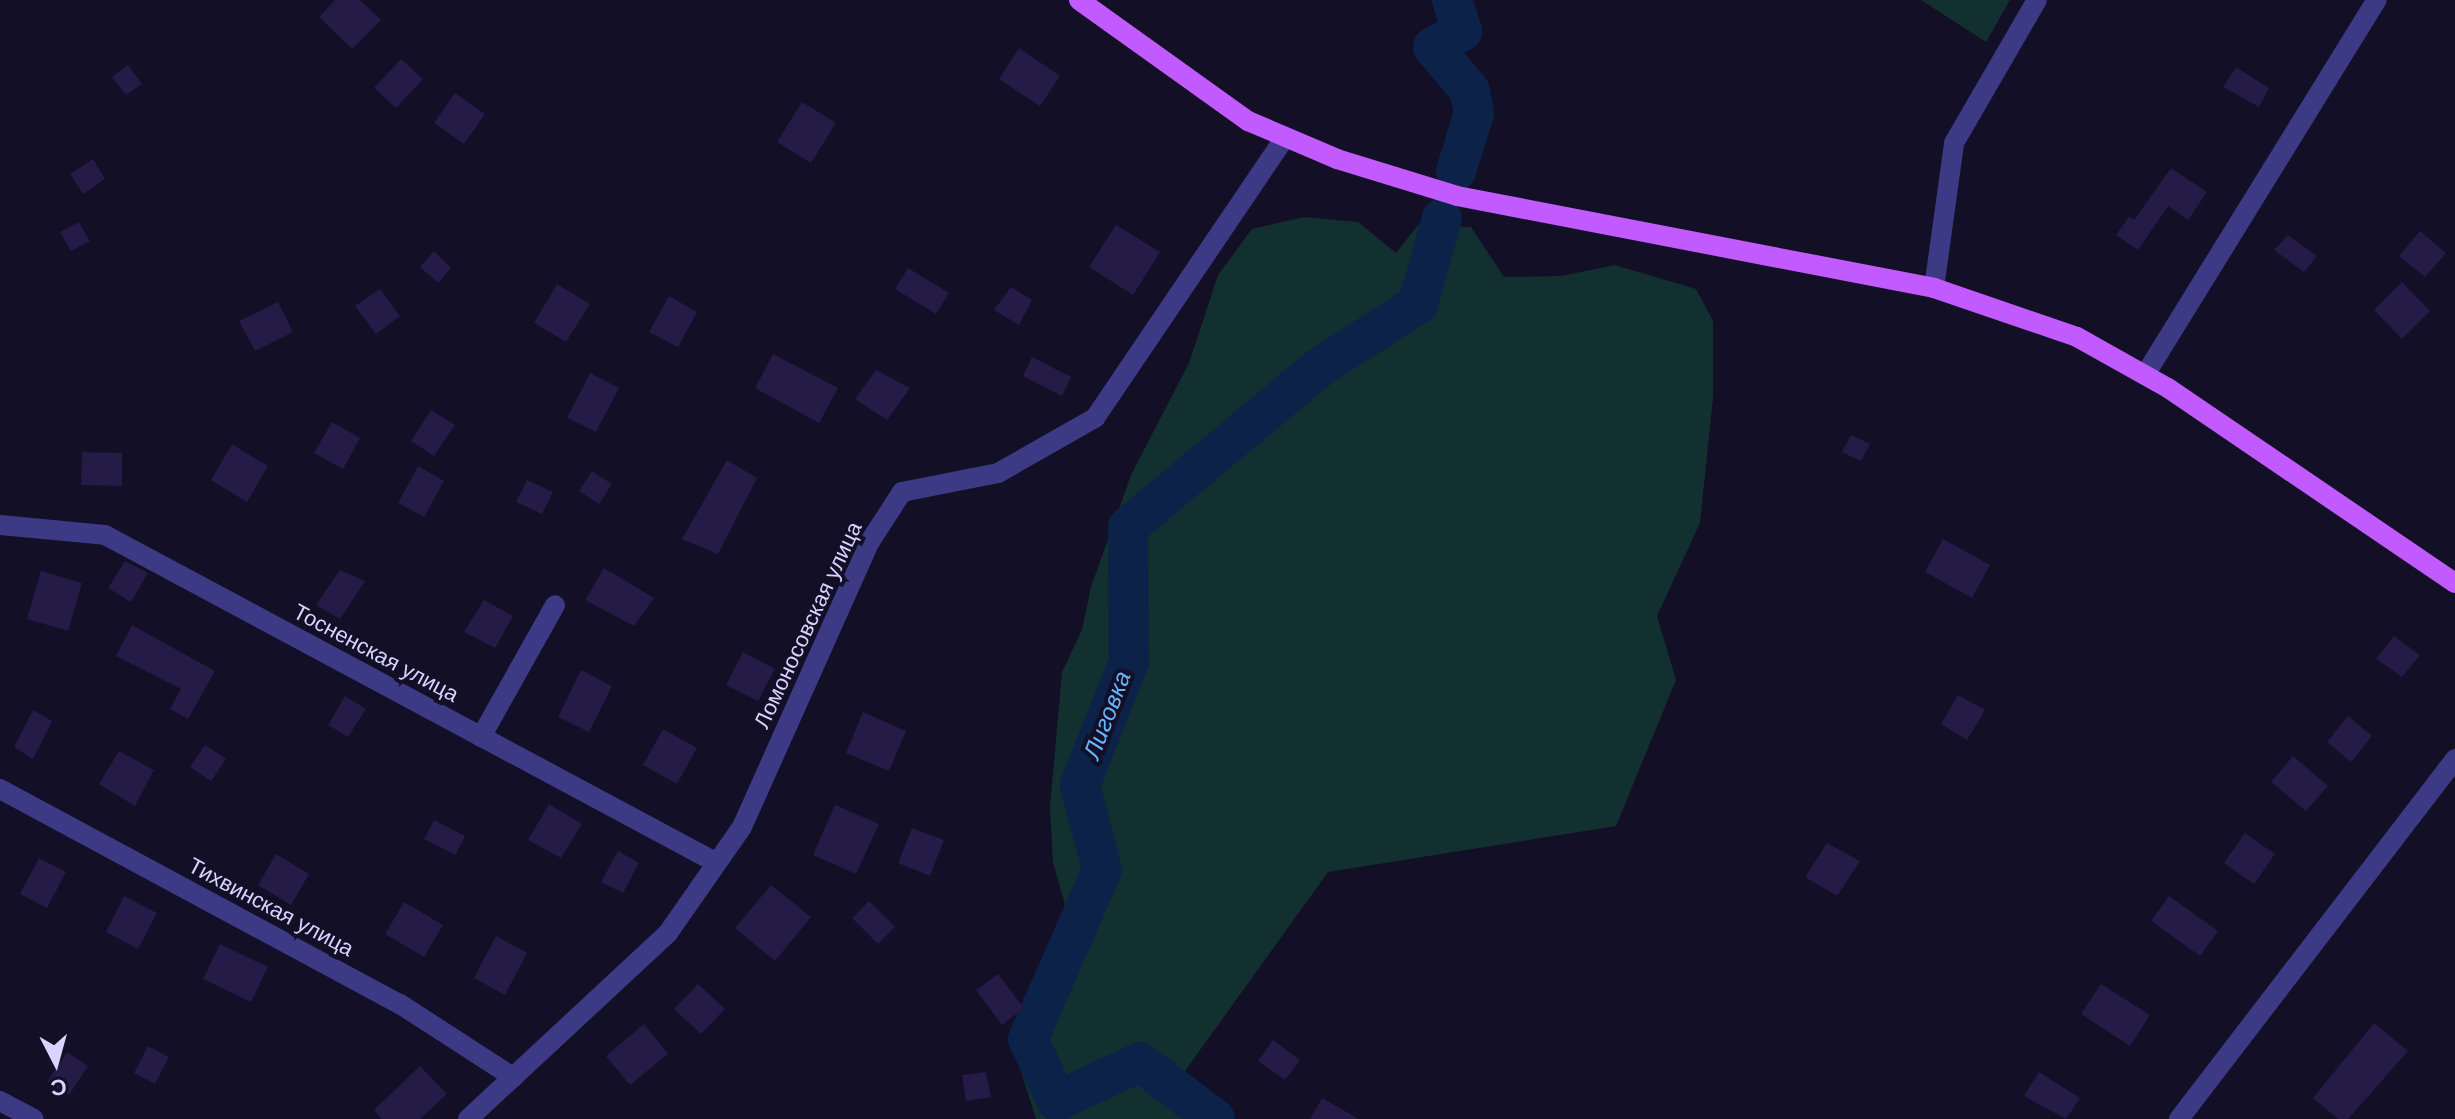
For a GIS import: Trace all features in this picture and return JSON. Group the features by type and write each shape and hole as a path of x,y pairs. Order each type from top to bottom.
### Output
{"main road":[{"path":"1079,0 1165,66 1248,121 1337,159 1457,196 1934,288 2077,337 2145,375 2455,583"}],"street":[{"path":"1934,288 1954,143 2037,0"},
{"path":"2145,375 2377,0"},
{"name":"Ломоносовская улица","path":"468,1119 668,933 742,827 869,543 902,492 998,473 1095,418 1285,137"},
{"name":"Тосненская улица","path":"0,525 105,535 717,863"},
{"path":"481,737 555,605"},
{"path":"2179,1119 2455,759"},
{"name":"Тихвинская улица","path":"0,789 400,1004 513,1077"},
{"path":"0,1101 34,1119"}],"green space":[{"path":"1921,0 2010,0 1986,42"},
{"path":"1304,217 1358,222 1396,253 1418,225 1471,227 1504,277 1561,276 1615,265 1696,289 1713,321 1713,398 1700,523 1657,616 1676,680 1616,826 1328,872 1167,1096 1192,1119 1036,1119 1017,1059 1074,982 1078,949 1053,863 1050,807 1062,672 1082,630 1091,587 1131,475 1189,363 1218,275 1252,229"}],"building":[{"path":"335,0 360,0 381,20 352,49 319,17"},
{"path":"1019,48 1060,76 1040,106 999,79"},
{"path":"401,59 423,79 396,108 374,88"},
{"path":"128,65 142,84 126,95 112,77"},
{"path":"2236,67 2269,88 2259,107 2223,87"},
{"path":"455,93 485,114 464,144 434,123"},
{"path":"802,102 836,123 811,163 777,142"},
{"path":"93,159 105,179 83,194 70,174"},
{"path":"2171,168 2207,192 2188,220 2168,206 2138,250 2116,235 2129,217 2134,220"},
{"path":"79,222 90,241 71,251 60,232"},
{"path":"1116,225 1160,252 1133,295 1089,267"},
{"path":"2420,231 2446,253 2425,277 2399,256"},
{"path":"2288,235 2317,256 2304,272 2274,250"},
{"path":"434,251 451,268 438,283 420,267"},
{"path":"908,268 949,293 936,314 895,289"},
{"path":"2402,282 2430,311 2402,339 2374,310"},
{"path":"557,284 590,304 566,342 534,323"},
{"path":"1011,287 1032,300 1019,325 994,310"},
{"path":"380,289 400,316 376,334 355,306"},
{"path":"669,296 697,312 678,347 649,332"},
{"path":"278,302 293,332 255,351 239,321"},
{"path":"773,354 838,388 819,423 755,388"},
{"path":"1032,357 1071,377 1062,396 1023,376"},
{"path":"876,370 910,388 887,420 855,399"},
{"path":"590,373 619,388 596,432 567,418"},
{"path":"431,410 455,425 434,456 411,441"},
{"path":"332,422 360,438 343,469 314,453"},
{"path":"1851,435 1870,444 1861,461 1842,452"},
{"path":"232,444 268,466 247,502 211,480"},
{"path":"82,452 122,453 122,486 81,485"},
{"path":"727,460 757,478 718,554 682,539"},
{"path":"418,466 444,481 424,517 398,503"},
{"path":"592,471 612,484 599,504 579,491"},
{"path":"527,480 553,492 542,514 516,502"},
{"path":"1943,539 1990,565 1972,598 1925,572"},
{"path":"125,561 148,573 131,602 108,588"},
{"path":"604,568 654,598 634,626 585,600"},
{"path":"340,570 365,581 340,619 316,605"},
{"path":"41,571 82,583 68,631 27,619"},
{"path":"484,600 513,616 495,648 464,632"},
{"path":"132,625 215,671 188,719 170,709 181,689 116,656"},
{"path":"2394,636 2420,655 2402,677 2376,659"},
{"path":"743,652 775,669 758,701 726,685"},
{"path":"581,670 612,686 589,732 558,717"},
{"path":"1958,695 1985,710 1967,740 1941,724"},
{"path":"345,696 366,709 348,737 328,725"},
{"path":"33,710 52,721 33,759 14,747"},
{"path":"863,712 906,731 889,771 846,753"},
{"path":"2348,716 2372,736 2351,762 2327,742"},
{"path":"663,729 697,748 677,784 643,765"},
{"path":"205,745 226,759 211,781 190,767"},
{"path":"119,751 154,770 135,806 99,784"},
{"path":"2293,756 2328,786 2306,811 2271,782"},
{"path":"549,804 582,824 561,858 528,840"},
{"path":"835,805 879,824 856,874 813,855"},
{"path":"434,820 465,836 455,855 424,839"},
{"path":"912,828 944,840 930,876 898,863"},
{"path":"2245,833 2275,854 2254,884 2224,863"},
{"path":"1827,843 1860,861 1837,896 1805,877"},
{"path":"618,851 639,863 623,893 601,882"},
{"path":"276,854 309,874 291,905 258,885"},
{"path":"39,858 66,872 47,908 20,894"},
{"path":"771,885 811,917 775,961 735,928"},
{"path":"124,896 157,913 138,949 106,932"},
{"path":"2169,896 2218,931 2200,956 2151,921"},
{"path":"869,901 895,927 878,944 852,918"},
{"path":"404,902 443,925 424,957 385,934"},
{"path":"496,936 527,953 505,995 474,978"},
{"path":"220,944 268,967 251,1002 203,979"},
{"path":"998,974 1024,1008 1002,1025 976,990"},
{"path":"698,984 725,1009 701,1034 674,1009"},
{"path":"2101,984 2150,1015 2130,1046 2081,1014"},
{"path":"2374,1023 2408,1051 2348,1119 2338,1119 2313,1098"},
{"path":"644,1024 668,1054 630,1085 606,1056"},
{"path":"1273,1040 1300,1060 1285,1080 1258,1061"},
{"path":"148,1046 169,1057 155,1084 134,1073"},
{"path":"67,1052 88,1066 69,1095 47,1082"},
{"path":"420,1066 447,1094 420,1119 382,1119 374,1110"},
{"path":"986,1072 991,1097 966,1101 962,1075"},
{"path":"2039,1072 2080,1098 2066,1119 2024,1096"},
{"path":"1322,1098 1359,1119 1310,1119"}],"waterway":[{"name":"Лиговка","path":"1452,0 1462,31 1433,47 1470,91 1474,113 1456,171"},
{"name":"Лиговка","path":"1215,1119 1140,1062 1057,1101 1028,1039 1102,870 1080,785 1129,662 1128,527 1320,367 1418,304 1442,218"}]}
